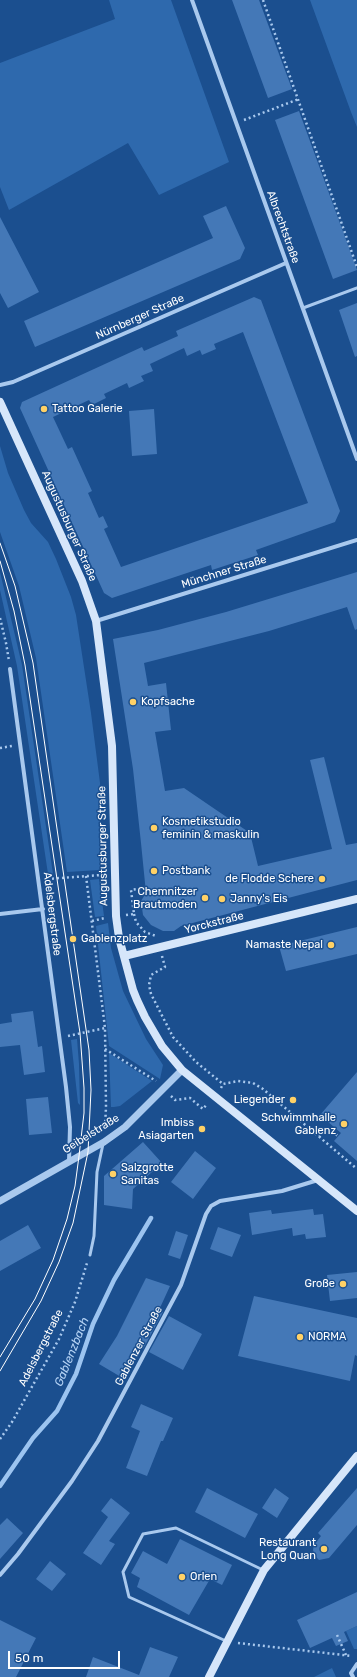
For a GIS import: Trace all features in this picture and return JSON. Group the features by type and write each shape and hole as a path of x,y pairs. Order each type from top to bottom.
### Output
{"main road":[{"name":"Augustusburger Straße","path":"0,402 82,581 96,621 112,746 116,916 133,990 145,1017 162,1046 182,1070 357,1211"},
{"name":"Yorckstraße","path":"124,956 357,899"},
{"path":"209,1677 264,1570 357,1456"}],"street":[{"name":"Albrechtstraße","path":"192,0 357,459"},
{"name":"Nürnberger Straße","path":"0,385 13,382 286,263"},
{"name":"Münchner Straße","path":"96,621 357,540"},
{"name":"Adelsbergstraße","path":"10,669 43,909 51,985 66,1087 70,1127 69,1161"},
{"path":"0,914 43,909"},
{"name":"Geibelstraße","path":"0,1201 104,1142 125,1127 182,1070"},
{"name":"Gablenzer Straße","path":"0,1575 18,1554 72,1481 98,1441 181,1285 206,1214 211,1206 220,1201 282,1191 318,1180"},
{"path":"353,1677 351,1673 357,1664"}],"lane":[{"path":"303,308 357,288"},
{"path":"90,1255 94,1236 97,1172 104,1142"},
{"path":"227,1642 130,1597 123,1572 144,1534 176,1528 264,1570"}],"path":[{"path":"263,0 357,267"},
{"path":"236,123 299,99"},
{"path":"0,618 10,669"},
{"path":"39,880 101,875 103,896"},
{"path":"86,876 104,1028 106,1107 104,1142"},
{"path":"136,889 145,888"},
{"path":"105,911 106,918"},
{"path":"134,914 136,922 145,932 158,936 165,967 151,976 149,985 151,994 173,1037 196,1062 223,1084"},
{"path":"183,930 189,928 188,925"},
{"path":"75,1034 104,1028"},
{"path":"105,1049 153,1078 175,1100 190,1098 203,1109 223,1084 238,1081 253,1083 263,1089 357,1169"},
{"path":"319,1137 324,1131 331,1131 338,1136"},
{"name":"Adelsbergstraße","path":"0,1439 12,1422 58,1339 74,1302 90,1255"},
{"path":"337,1635 347,1655"},
{"path":"227,1642 347,1655 354,1656 357,1659"}],"shaded area":[{"path":"109,0 171,0 229,162 159,195 128,143 9,210 0,187 0,63 115,19"},
{"path":"310,0 357,0 357,127 351,112"},
{"path":"0,446 8,473 24,510 31,523 48,542 56,559 71,597 76,615 100,783 100,870 67,872 36,658 19,586 0,532"},
{"path":"0,572 22,665 53,874 48,874 17,666 0,590"},
{"path":"99,879 104,916 95,917 90,880"},
{"path":"108,923 111,948 123,991 146,1039 163,1065 160,1079 109,1046 96,926"},
{"path":"77,1039 80,1105 78,1103 71,1040"},
{"path":"109,1053 152,1081 120,1106 114,1107 111,1107"},
{"path":"357,1626 357,1649 354,1649 346,1631"},
{"path":"332,1668 336,1677 314,1677"}],"building":[{"path":"232,0 259,0 292,89 268,98"},
{"path":"299,111 357,270 333,279 275,120"},
{"path":"226,206 245,248 240,259 35,347 24,321 213,238 203,216"},
{"path":"0,217 39,292 8,308 0,293"},
{"path":"254,297 261,300 340,511 335,522 256,550 258,555 212,570 211,565 112,598 104,593 20,408 22,402 142,347 144,351 178,336 176,331","holes":["243,332 308,503 121,567 104,529 108,527 103,516 99,518 88,493 92,491 72,447 68,449 53,417 89,400 92,405 106,398 104,394 127,383 129,388 144,381 141,376 153,371 150,364 184,348 187,356 200,350 202,355 216,349 214,344"]},
{"path":"357,303 357,356 355,357 339,310"},
{"path":"154,409 157,454 132,456 129,411"},
{"path":"357,572 357,629 355,630 347,607 269,631 144,663 148,686 166,683 171,730 155,732 165,791 184,788 250,833 258,866 332,849 310,760 324,757 346,845 357,843 357,880 181,926 174,931 163,931 151,925 143,915 141,901 146,893 141,843 133,769 113,639 158,630 226,612"},
{"path":"357,927 357,954 286,971 279,946"},
{"path":"33,1011 38,1047 42,1046 45,1072 24,1075 20,1045 0,1047 0,1024 12,1022 11,1014"},
{"name":"Schwimmhalle Gablenz","path":"357,1072 357,1161 334,1141 341,1133 320,1115"},
{"path":"48,1097 52,1133 29,1135 26,1099"},
{"path":"143,1142 162,1163 133,1189 132,1209 104,1205 104,1176"},
{"path":"195,1151 216,1168 193,1199 171,1182"},
{"path":"313,1209 314,1215 323,1214 326,1237 306,1239 305,1234 293,1236 292,1228 252,1235 249,1213 271,1210 272,1214"},
{"path":"28,1225 41,1248 0,1271 0,1241"},
{"path":"218,1227 241,1235 232,1257 210,1249"},
{"path":"176,1231 188,1235 180,1259 168,1255"},
{"name":"Große","path":"357,1272 357,1298 330,1301 327,1275"},
{"path":"146,1278 170,1286 159,1310 163,1312 143,1349 140,1347 121,1377 99,1364 117,1336"},
{"name":"NORMA","path":"254,1296 357,1318 357,1356 355,1355 350,1381 238,1356"},
{"path":"169,1316 202,1334 183,1370 149,1352"},
{"path":"141,1404 173,1418 163,1441 161,1441 147,1476 126,1468 140,1431 131,1427"},
{"path":"207,1488 258,1514 245,1538 195,1512"},
{"path":"275,1488 289,1498 277,1518 262,1508"},
{"path":"357,1488 357,1525 329,1558 319,1560 315,1556 313,1550 314,1545 321,1536 318,1533"},
{"path":"111,1498 130,1513 109,1541 115,1544 101,1565 83,1553 108,1517 101,1511"},
{"path":"7,1518 23,1533 0,1559 0,1525"},
{"name":"Orlen","path":"180,1539 232,1565 222,1585 210,1579 189,1615 137,1587 140,1578 131,1573 143,1551 167,1564"},
{"path":"50,1561 66,1574 52,1591 36,1579"},
{"path":"357,1592 357,1626 344,1632 348,1641 336,1646 332,1638 310,1648 297,1620"},
{"path":"0,1620 36,1638 16,1677 0,1677"},
{"path":"150,1647 178,1657 169,1677 86,1677 93,1657 139,1675"}],"waterway":[{"name":"Gablenzbach","path":"0,1486 33,1438 57,1411 76,1374 93,1324 114,1280 151,1218"}],"tram line":[{"path":"0,543 15,586 33,663 89,1050 91,1090 88,1152 73,1223 59,1262 41,1301 0,1371"},
{"path":"0,561 14,611 25,665 80,1033 84,1088 84,1113 79,1156 75,1186 67,1219 53,1260 35,1299 0,1357"}],"place":[{"name":"Tattoo Galerie","path":"44,409"},
{"name":"Kopfsache","path":"133,702"},
{"name":"Kosmetikstudio feminin & maskulin","path":"154,828"},
{"name":"Postbank","path":"154,871"},
{"name":"de Flodde Schere","path":"322,879"},
{"name":"Chemnitzer Brautmoden","path":"205,898"},
{"name":"Janny's Eis","path":"222,899"},
{"name":"Gablenzplatz","path":"73,939"},
{"name":"Namaste Nepal","path":"331,945"},
{"name":"Liegender","path":"293,1100"},
{"name":"Schwimmhalle Gablenz","path":"344,1124"},
{"name":"Imbiss Asiagarten","path":"202,1129"},
{"name":"Salzgrotte Sanitas","path":"113,1174"},
{"name":"Große","path":"343,1284"},
{"name":"NORMA","path":"300,1337"},
{"name":"Restaurant Long Quan","path":"324,1549"},
{"name":"Orlen","path":"182,1577"}]}
